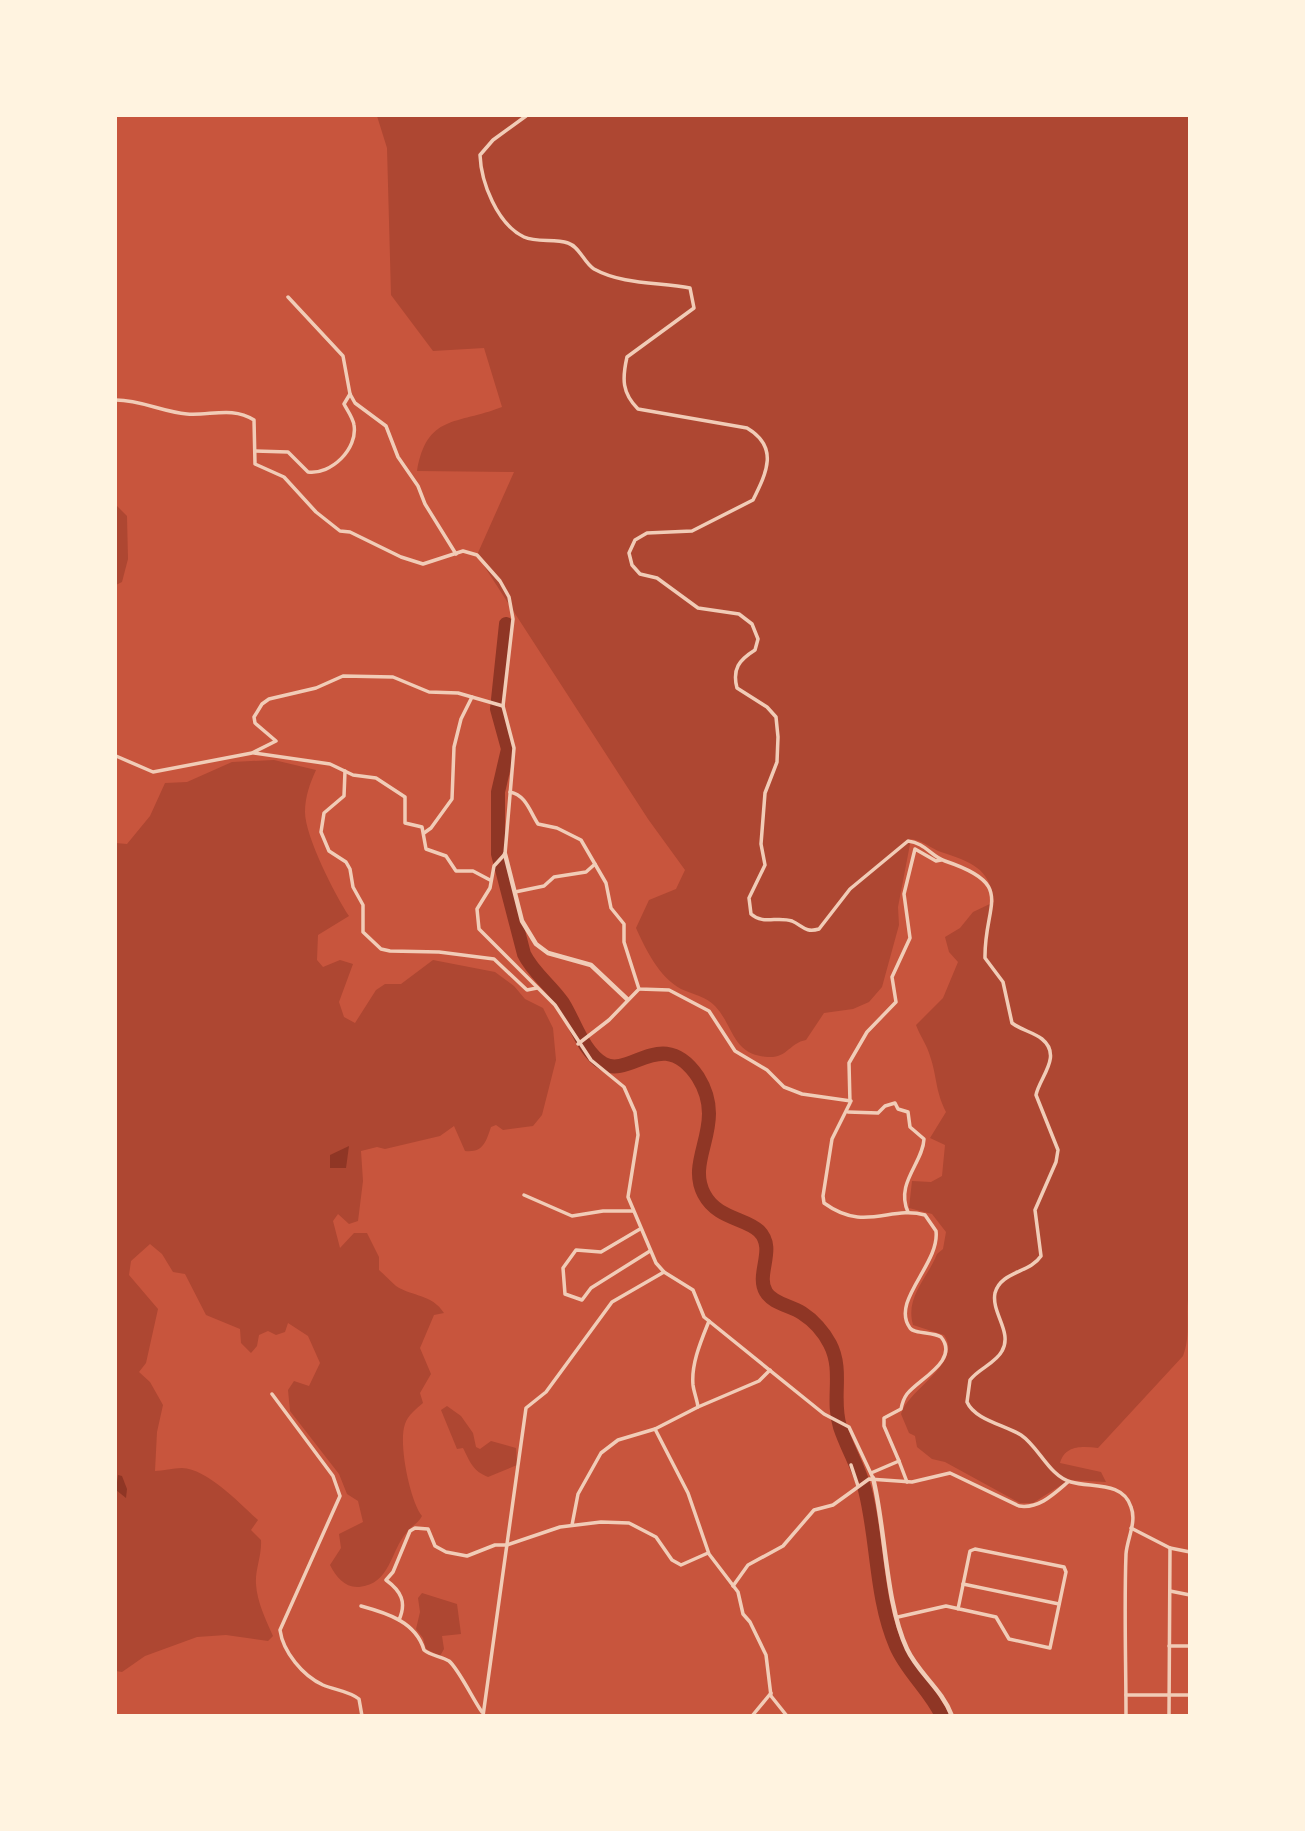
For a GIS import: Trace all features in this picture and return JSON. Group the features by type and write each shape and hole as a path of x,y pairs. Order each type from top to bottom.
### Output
{"street":[{"path":"526,116 493,140 480,155 480,174 488,196 504,218 524,237 568,243 579,251 593,268 651,285 690,288 694,299 694,308 682,320 626,358 622,379 627,398 638,409 747,428 761,436 768,447 768,457 753,500 692,531 647,533 635,540 629,553 632,565 640,574 657,578 698,608 739,614 752,624 758,639 755,650 740,659 734,676 737,688 767,707 776,717 778,737 777,762 765,793 761,845 765,865 749,898 751,914 760,920 791,921 805,930 814,931 823,927 850,889 902,844 920,843 941,860"},
{"path":"288,297 342,356 350,394 355,403 386,426 398,457 418,485 425,504 456,554"},
{"path":"255,451 288,452 308,472 328,470 345,454 353,440 354,424 344,404 350,394"},
{"path":"116,400 135,401 187,414 226,412 246,415 254,420 256,427 255,464 259,469 284,477 316,512 340,531 351,532 401,557 423,564 463,551 477,555 500,581 509,597 513,619 502,705 513,748 505,854 522,921 536,944 548,953 591,965 627,999"},
{"path":"116,756 153,772 252,753 276,741 255,723 254,717 262,704 268,699 316,688 343,676 393,677 429,692 472,697 502,705"},
{"path":"424,832 431,828 452,799 454,747 461,719 472,697"},
{"path":"252,753 330,764 345,771 376,778 401,792 406,804 402,820 420,825 424,832 426,849 446,856 456,871 473,871 490,880"},
{"path":"345,771 344,796 324,813 321,832 329,851 346,862 350,869 353,887 363,905 363,932 370,940 390,951 439,952 494,959 527,990 537,988"},
{"path":"510,792 517,793 526,803 538,824 557,828 581,840 606,883 608,903 624,924 624,942 639,989"},
{"path":"907,1482 884,1418 901,1409 906,1395 929,1376 946,1349 944,1339 938,1334 912,1331 909,1327 909,1295 932,1259 937,1237 932,1222 925,1215 908,1212 876,1219 847,1215 824,1203 832,1139 848,1112 850,1101 847,1074 854,1051 896,1002 892,977 910,938 904,894 915,849 936,861 969,867 982,875 989,888 993,908 985,958 1003,982 1012,1023 1044,1040 1050,1053 1047,1074 1038,1087 1036,1096 1058,1150 1056,1162 1035,1210 1041,1256 1035,1264 1000,1284 995,1293 995,1304 1005,1337 1004,1347 998,1357 970,1380 967,1402 977,1415 995,1421 1028,1440 1046,1464 1068,1482 1112,1488 1127,1498 1133,1511 1126,1550 1126,1716"},
{"path":"505,854 494,866 488,894 477,909 479,929 555,1005 582,1041 591,1060 624,1087 635,1112 638,1135 628,1197 650,1251 664,1272 689,1286 709,1321 843,1424 856,1437 871,1477 906,1648 940,1689 953,1716"},
{"path":"516,892 544,886 554,877 586,872 595,864"},
{"path":"582,1041 639,989 669,990 709,1011 735,1051 767,1070 784,1087 802,1094 850,1101"},
{"path":"848,1112 878,1113 885,1106 895,1103 898,1109 908,1112 910,1128 924,1139 910,1170 905,1198 908,1212"},
{"path":"523,1195 572,1216 603,1211 633,1211"},
{"path":"640,1229 601,1252 576,1250 563,1268 562,1288 565,1294 582,1300 591,1288 650,1251"},
{"path":"483,1715 526,1408 546,1392 612,1302 664,1272"},
{"path":"698,1407 693,1380 697,1364 696,1351 709,1321"},
{"path":"572,1525 578,1494 601,1453 618,1440 655,1429 759,1381 770,1370"},
{"path":"272,1394 332,1476 340,1496 280,1630 281,1639 285,1649 312,1678 359,1699 362,1716"},
{"path":"655,1429 688,1493 708,1553 733,1586 743,1614 750,1622 766,1655 771,1693 788,1716"},
{"path":"733,1586 748,1564 775,1553 814,1510 833,1505 871,1477 899,1461"},
{"path":"851,1465 858,1486"},
{"path":"871,1477 907,1482 950,1473 1019,1506 1029,1507 1054,1495 1068,1482"},
{"path":"399,1620 404,1604 402,1595 386,1580 393,1572 410,1531 415,1528 428,1529 435,1546 458,1556 467,1556 495,1545 507,1545 572,1525 601,1522 633,1524 656,1537 672,1560 681,1564 708,1553"},
{"path":"1131,1528 1170,1548 1189,1552"},
{"path":"1169,1716 1170,1548"},
{"path":"898,1616 946,1606 958,1609 996,1616 1009,1639 1050,1648 1066,1572 1064,1567 970,1551 958,1609"},
{"path":"963,1584 1059,1604"},
{"path":"1170,1591 1189,1595"},
{"path":"361,1606 399,1620 420,1636 424,1650 453,1665 483,1715"},
{"path":"1169,1646 1189,1646"},
{"path":"752,1716 771,1693"},
{"path":"1126,1695 1189,1695"}],"shaded area":[{"path":"377,116 1189,116 1188,1330 1183,1356 1098,1448 1075,1448 1062,1457 1060,1463 1101,1472 1106,1482 1069,1480 1033,1503 1020,1503 945,1462 932,1459 917,1447 915,1436 909,1433 901,1414 913,1395 941,1366 947,1356 948,1345 944,1335 913,1325 911,1315 914,1297 937,1254 943,1249 946,1232 932,1214 909,1208 912,1181 931,1182 942,1176 945,1145 930,1138 946,1112 929,1052 916,1025 943,998 958,962 949,952 945,937 960,928 973,912 994,902 988,881 983,873 969,863 911,839 898,907 899,925 882,987 869,1002 853,1009 824,1013 806,1040 775,1057 747,1051 740,1045 712,1003 681,989 666,978 649,954 636,928 649,900 676,889 685,870 648,819 477,555 514,472 417,471 428,439 436,430 446,424 502,407 484,348 433,351 391,295 387,148"},
{"path":"116,505 127,516 128,559 122,582 116,585"},
{"path":"274,760 316,770 306,801 306,822 322,865 349,916 318,935 317,960 323,967 340,960 353,964 339,1002 344,1017 355,1023 376,990 385,984 401,984 433,960 495,972 514,986 525,999 543,1008 553,1028 556,1060 542,1115 533,1126 503,1130 496,1125 491,1127 483,1145 471,1151 465,1151 454,1126 440,1136 385,1149 377,1147 361,1151 363,1181 358,1221 349,1224 338,1214 333,1221 340,1248 354,1233 367,1233 379,1257 379,1270 402,1290 434,1302 444,1313 434,1315 420,1348 431,1374 420,1393 423,1403 408,1418 403,1433 406,1472 413,1498 422,1516 401,1540 384,1573 370,1585 354,1587 345,1584 330,1565 341,1548 339,1534 363,1522 358,1501 347,1494 339,1474 290,1411 288,1390 294,1381 309,1386 320,1363 308,1336 288,1323 285,1332 276,1335 268,1331 259,1335 257,1346 251,1353 241,1343 240,1329 206,1315 185,1274 173,1272 162,1254 150,1244 131,1261 129,1275 158,1309 146,1363 139,1372 150,1382 163,1405 157,1432 155,1471 182,1468 202,1474 223,1488 258,1520 251,1530 261,1540 257,1591 273,1636 268,1641 226,1635 197,1637 145,1656 122,1672 116,1671 116,843 127,844 150,816 165,783 187,782 232,762"},
{"path":"349,1146 346,1168 330,1168 330,1155"},
{"path":"447,1406 461,1416 473,1433 476,1447 480,1449 491,1441 516,1448 517,1465 488,1477 479,1472 472,1466 463,1448 457,1449 441,1410"},
{"path":"118,1475 122,1476 127,1489 126,1498 116,1490"},
{"path":"422,1593 457,1604 461,1634 442,1636 444,1649 440,1656 426,1649 423,1638 416,1629 420,1612 418,1598"}],"waterway":[{"path":"506,624 497,709 508,749 498,792 498,854 524,954 563,1003 590,1052 604,1064 625,1065 648,1056 672,1055 685,1062 698,1077 706,1094 709,1110 699,1167 704,1194 716,1208 759,1231 766,1246 763,1277 766,1292 773,1299 810,1319 830,1344 836,1364 840,1427 865,1490 880,1589 889,1627 901,1655 942,1716"}]}
